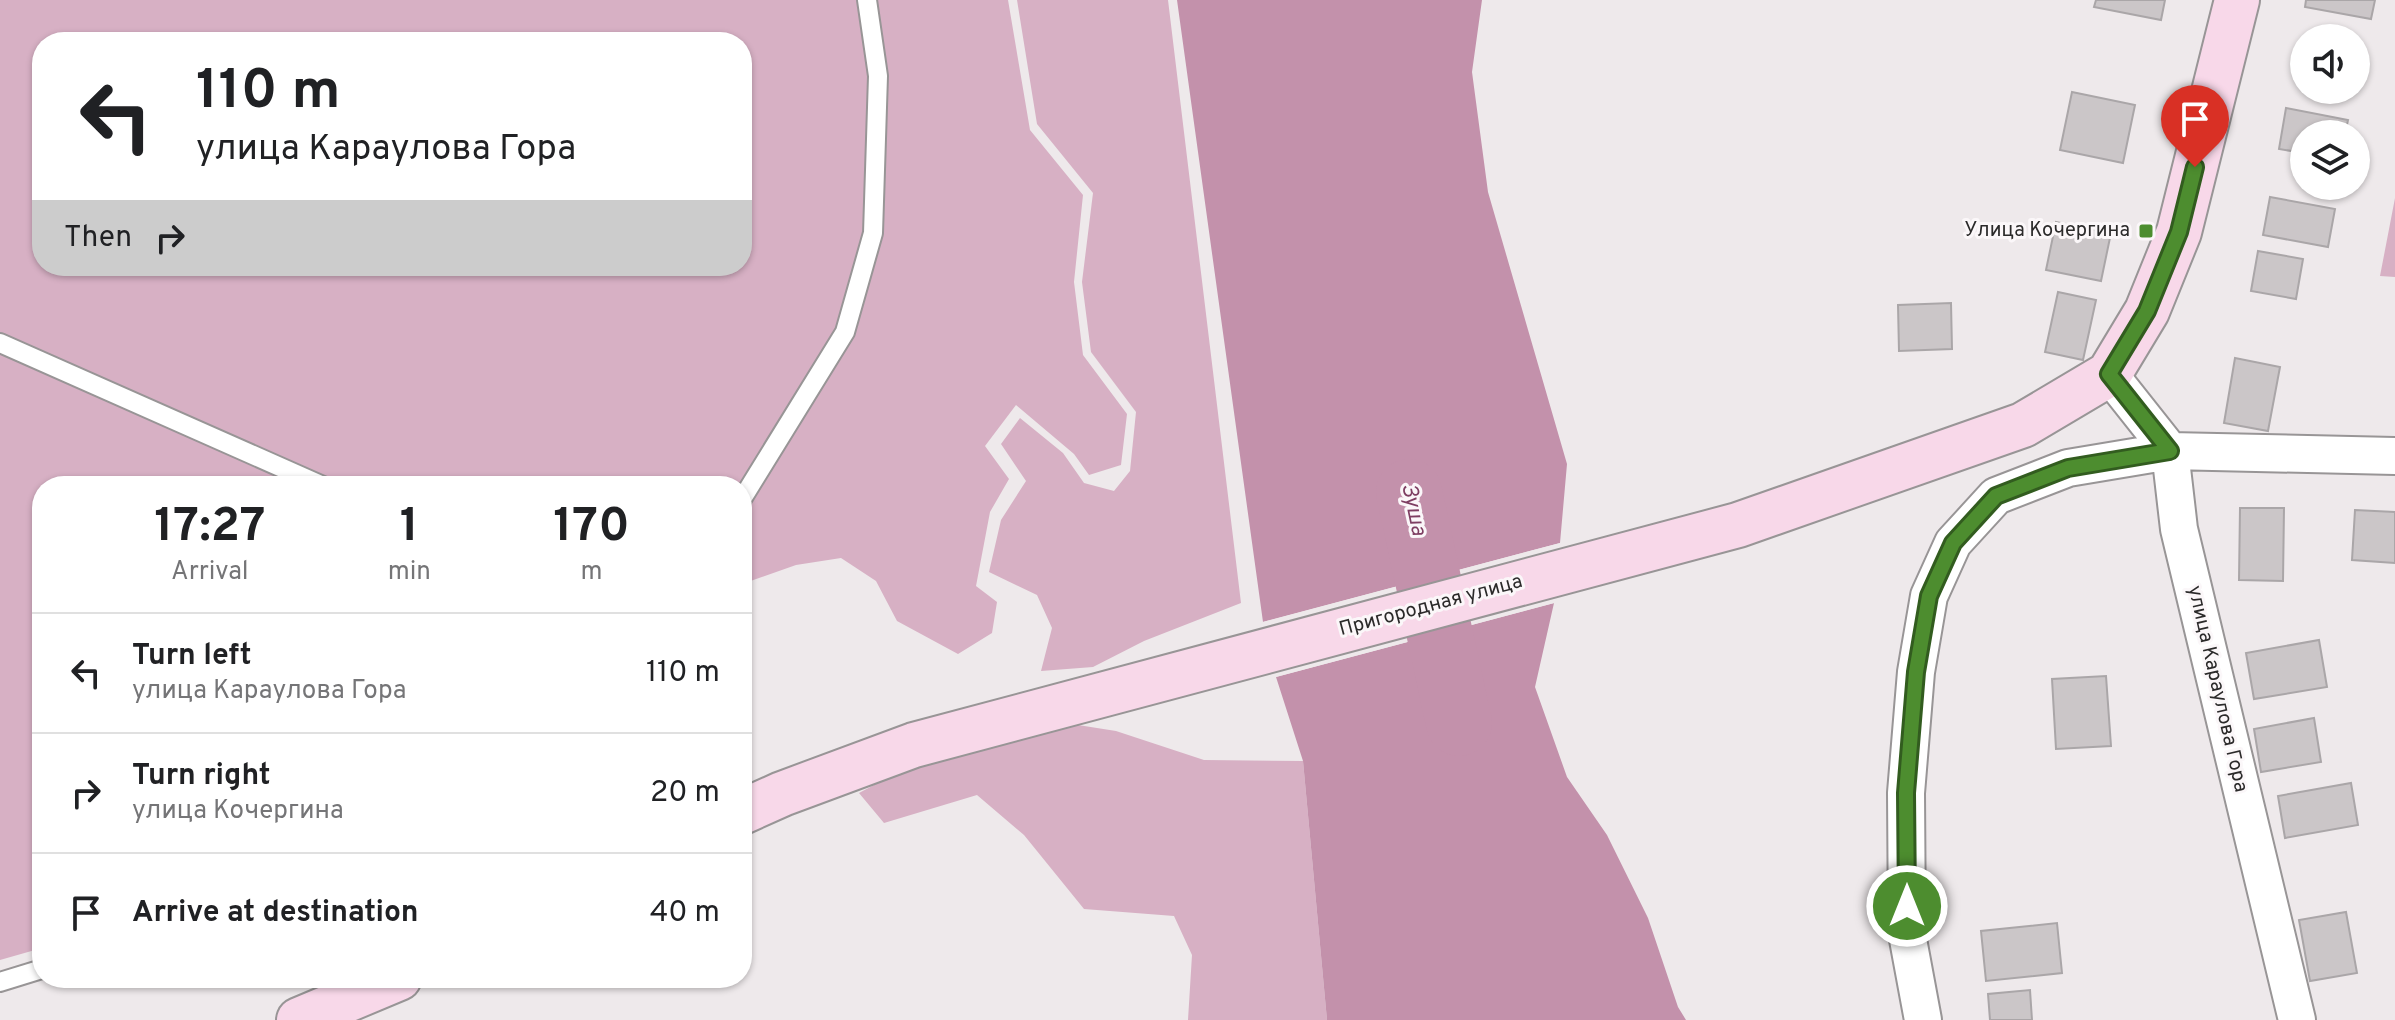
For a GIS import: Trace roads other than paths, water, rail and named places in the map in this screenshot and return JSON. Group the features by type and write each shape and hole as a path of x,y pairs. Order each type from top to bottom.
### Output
{"main road":[{"path":"2109,374 2147,311 2179,232 2237,0"},
{"name":"Пригородная улица","path":"752,808 914,745 1738,525 2023,425 2109,374"},
{"path":"299,1020 375,988"}],"street":[{"path":"2109,374 2170,451"},
{"path":"1923,1020 1907,934 1906,793 1916,672 1929,596 1953,543 1996,496 2068,468 2170,451 2395,456"},
{"name":"улица Караулова Гора","path":"2170,451 2179,529 2297,1020"}],"lane":[{"path":"752,483 845,332 873,233 878,76 867,0"},
{"path":"0,343 300,476"},
{"path":"0,982 32,972"}],"water":[{"path":"1177,0 1482,0 1472,72 1488,192 1567,464 1560,543 1263,622"},
{"path":"1554,603 1535,687 1567,777 1607,835 1648,918 1678,1007 1686,1020 1327,1020 1303,761 1276,677"}],"waterway":[{"name":"Зуша","path":"1409,492 1459,723"}],"place":[{"name":"Улица Кочергина","path":"2146,231"}]}
